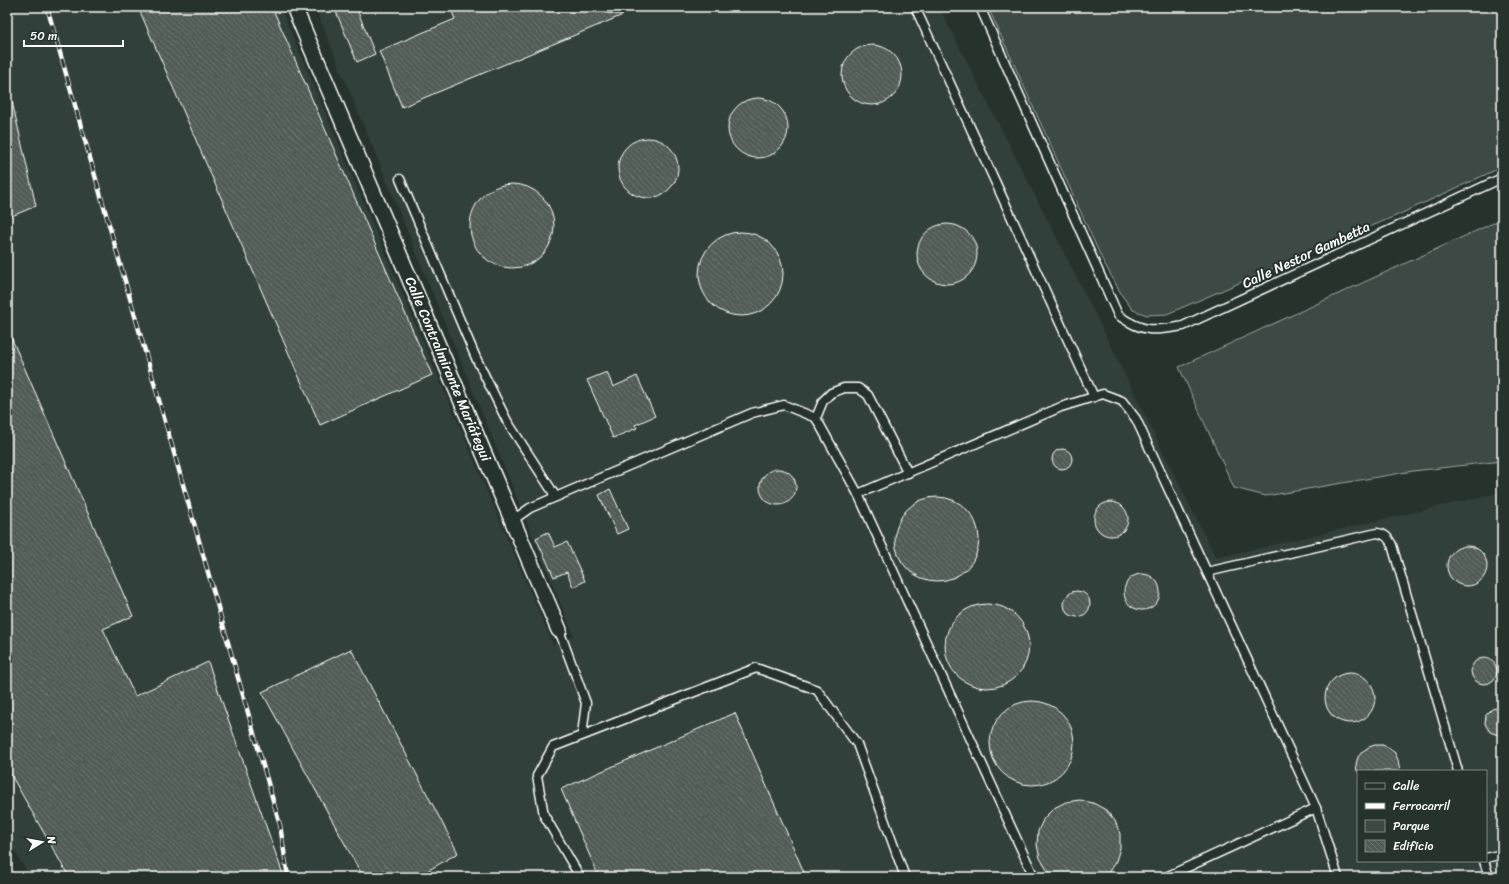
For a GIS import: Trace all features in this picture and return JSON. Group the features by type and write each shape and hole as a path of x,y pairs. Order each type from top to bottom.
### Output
{"street":[{"name":"Calle Contralmirante Mariátegui","path":"294,7 559,630"}],"lane":[{"path":"915,7 1094,397"},
{"name":"Calle Nestor Gambetta","path":"980,7 1118,315 1136,326 1148,330 1162,330 1183,326 1502,178"},
{"path":"400,179 479,365 507,421 556,497"},
{"path":"816,418 823,401 831,393 844,388 858,388 868,395 908,473"},
{"path":"858,494 1061,407 1103,394 1122,401 1136,419 1316,808 1338,877"},
{"path":"513,520 530,508 752,413 784,405 816,418 858,494 1034,877"},
{"path":"1208,572 1377,533 1384,534 1390,539 1392,545 1458,770"},
{"name":"Calle Contralmirante Mariátegui","path":"559,630 586,703 582,735"},
{"path":"580,877 544,815 537,776 554,747 756,668 817,690 856,744 905,877"},
{"path":"1166,877 1316,808"},
{"path":"1487,858 1502,854"},
{"path":"1484,862 1489,877"}],"shaded area":[{"path":"7,7 280,7 553,645 574,636 315,7 939,7 1078,280 1216,558 1502,492 1502,877 30,877 7,838"}],"green space":[{"path":"988,7 1502,7 1502,167 1400,214 1167,314 1147,315 1133,310 1123,297 1102,259"},
{"path":"1502,219 1502,461 1413,471 1266,496 1234,488 1179,367"}],"building":[{"path":"138,7 272,7 432,375 320,425"},
{"path":"334,7 356,7 375,54 357,62"},
{"path":"450,7 596,7 598,12 623,15 402,107 379,51 455,19"},
{"path":"872,45 888,50 893,54 897,59 902,75 897,91 893,96 888,100 872,105 856,100 851,96 847,91 842,75 847,59 851,54 856,50"},
{"path":"11,97 36,206 7,218 7,98"},
{"path":"758,98 774,103 779,107 783,112 788,128 783,144 779,149 774,153 758,158 742,153 737,149 733,144 728,128 733,112 737,107 742,103"},
{"path":"648,138 664,143 669,147 673,152 678,168 673,184 669,189 664,193 648,198 632,193 627,189 623,184 618,168 623,152 627,147 632,143"},
{"path":"512,184 528,187 542,196 551,210 554,226 551,242 542,256 528,265 512,268 496,265 482,256 473,242 470,226 473,210 482,196 496,187"},
{"path":"947,224 963,229 968,233 972,238 977,254 972,270 968,275 963,279 947,284 931,279 926,275 922,270 917,254 922,238 926,233 931,229"},
{"path":"741,232 757,235 764,239 776,251 780,258 783,274 780,290 776,297 764,309 757,313 741,316 725,313 718,309 706,297 702,290 699,274 702,258 706,251 718,239 725,235"},
{"path":"7,328 133,616 103,629 135,696 208,662 284,877 69,877 7,768"},
{"path":"607,372 613,387 637,376 655,416 635,425 637,428 613,438 587,380"},
{"path":"1058,449 1066,449 1072,455 1072,463 1066,469 1058,469 1052,463 1052,455"},
{"path":"782,469 791,474 795,480 795,494 791,500 782,505 774,505 765,500 761,494 760,483 765,474 771,470"},
{"path":"610,489 628,529 617,534 599,495"},
{"path":"937,497 953,500 967,509 976,523 979,539 976,555 967,569 953,578 937,581 921,578 907,569 898,555 895,539 898,523 907,509 921,500"},
{"path":"1108,502 1114,502 1118,503 1125,509 1128,519 1127,526 1121,533 1114,536 1108,536 1104,535 1097,529 1094,522 1094,516 1095,512 1101,505"},
{"path":"548,532 555,547 567,542 585,581 573,587 567,572 554,577 536,538"},
{"path":"1471,546 1478,549 1484,555 1487,566 1486,574 1478,583 1471,586 1463,586 1456,583 1448,574 1447,562 1450,555 1459,547"},
{"path":"1146,574 1155,579 1159,585 1159,599 1155,605 1146,610 1138,610 1129,605 1125,599 1124,588 1129,579 1135,575"},
{"path":"1077,591 1087,594 1090,604 1087,614 1077,617 1067,614 1064,604 1067,594"},
{"path":"987,604 1003,607 1017,616 1026,630 1029,646 1026,662 1017,676 1003,685 987,688 971,685 957,676 948,662 945,646 948,630 957,616 971,607"},
{"path":"351,649 458,853 417,877 363,877 262,692"},
{"path":"1484,658 1493,662 1497,671 1493,680 1484,684 1475,680 1471,671 1475,662"},
{"path":"1345,673 1355,673 1368,680 1375,693 1375,703 1368,716 1355,723 1345,723 1336,719 1329,712 1325,703 1325,693 1329,684 1336,677"},
{"path":"1032,701 1048,704 1062,713 1071,727 1074,743 1071,759 1062,773 1048,782 1032,785 1016,782 1002,773 993,759 990,743 993,727 1002,713 1016,704"},
{"path":"1502,708 1502,735 1490,732 1485,724 1486,715 1492,709"},
{"path":"735,713 806,877 599,877 561,789"},
{"path":"1383,745 1389,748 1395,753 1400,770 1357,771 1356,764 1358,757 1369,747"},
{"path":"1080,800 1093,803 1106,810 1115,821 1120,834 1120,848 1116,861 1108,873 1101,877 1055,877 1047,870 1040,858 1037,845 1038,831 1044,818 1054,808 1066,802"}],"railway":[{"path":"47,7 280,825 288,877"},
{"path":"7,871 11,877"}]}
